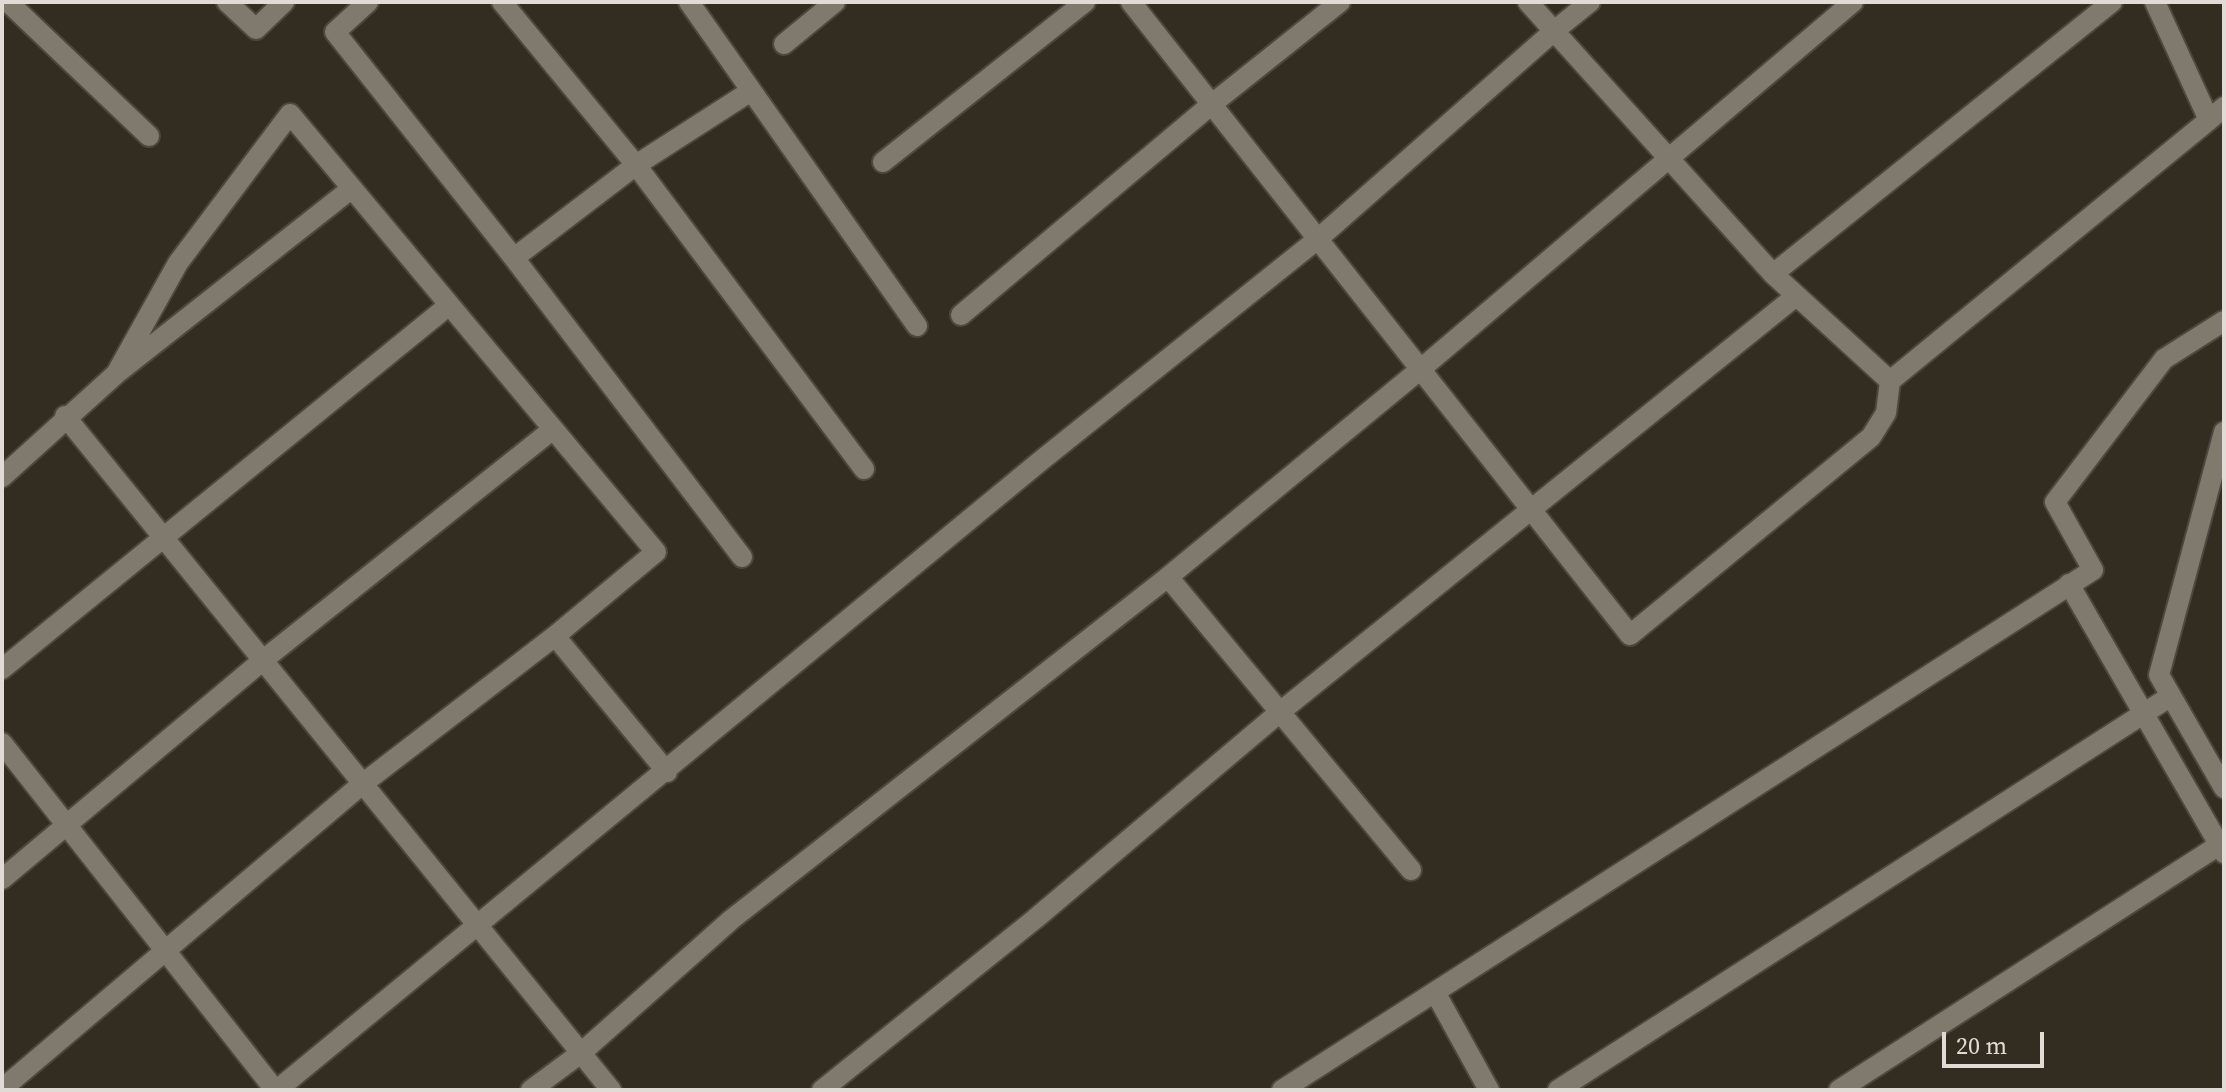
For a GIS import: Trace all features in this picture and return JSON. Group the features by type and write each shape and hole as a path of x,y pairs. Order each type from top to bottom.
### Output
{"street":[{"path":"8,2 149,136"},
{"path":"227,2 256,29 284,2"},
{"path":"368,2 335,32 514,258 742,557"},
{"path":"502,2 636,165 864,469"},
{"path":"689,2 917,326"},
{"path":"784,44 835,2"},
{"path":"883,162 1085,2"},
{"path":"1131,2 1630,635 1871,437 1886,413 1890,381 2217,114 2155,2"},
{"path":"961,315 1212,104 1340,2"},
{"path":"1528,2 1667,160 1773,274 1890,381"},
{"path":"2,743 276,1090 667,772 1043,459 1319,238 1590,2"},
{"path":"531,1090 581,1053 732,919 1168,577 1422,368 1853,2"},
{"path":"1773,274 2112,2"},
{"path":"514,258 636,165 751,91"},
{"path":"2,1089 361,785 555,636 656,552 290,114 178,263 116,374"},
{"path":"2,477 65,416 351,189"},
{"path":"822,1090 1035,919 1280,712 1796,296"},
{"path":"2,669 448,306"},
{"path":"1282,1090 2093,570 2055,502 2164,359 2224,321"},
{"path":"65,416 611,1090"},
{"path":"2,879 262,661 552,430"},
{"path":"2224,432 2159,675 2224,788"},
{"path":"1168,577 1411,870"},
{"path":"1839,1090 2223,847 2069,584"},
{"path":"555,636 667,772"},
{"path":"1558,1090 2171,696"},
{"path":"1435,992 1489,1090"}]}
